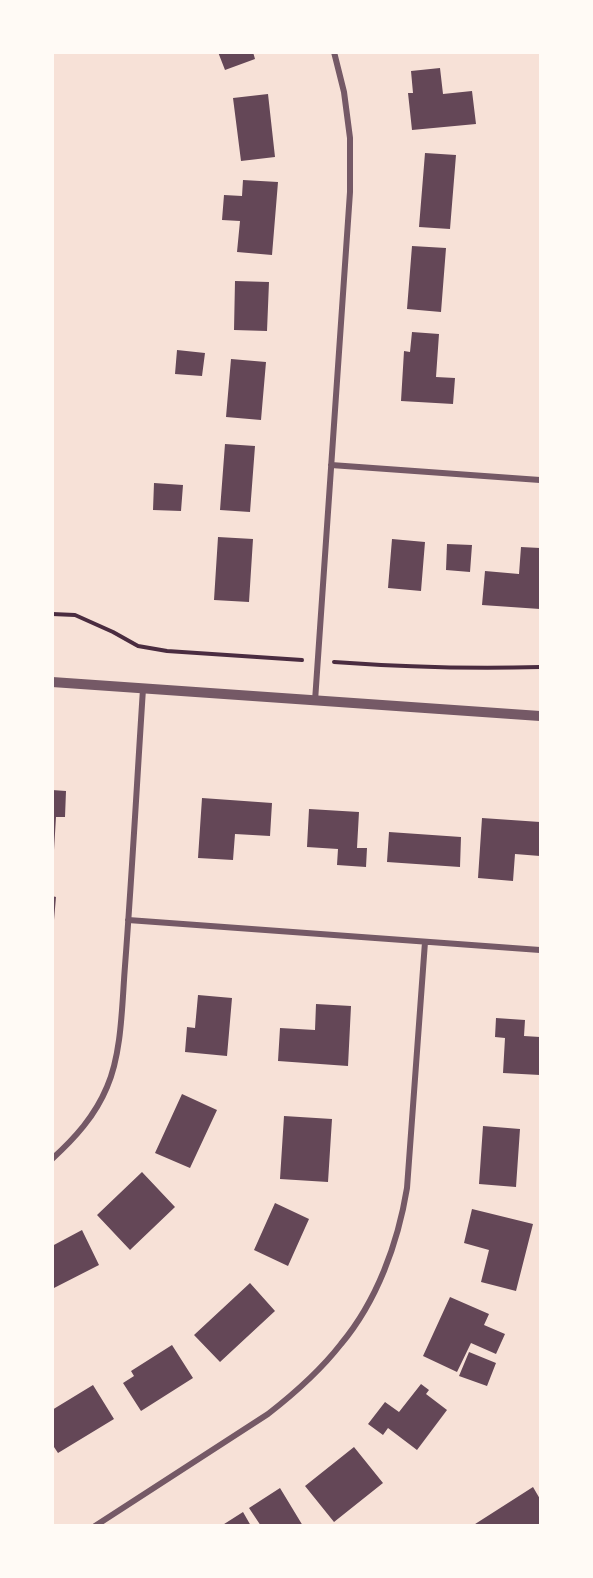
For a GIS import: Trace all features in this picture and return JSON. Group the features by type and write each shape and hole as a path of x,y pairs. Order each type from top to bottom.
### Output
{"street":[{"path":"315,701 350,192 350,138 345,92 334,52"},
{"path":"331,465 540,480"},
{"path":"52,682 540,716"},
{"path":"52,1159 70,1142 95,1110 108,1086 116,1058 128,921 142,689"},
{"path":"128,921 540,950"},
{"path":"95,1526 268,1414 293,1395 342,1343 360,1318 389,1256 403,1211 407,1188 425,942"}],"path":[{"path":"52,614 75,615 138,646 168,651 404,667 540,667"}],"building":[{"path":"218,52 253,52 255,59 225,70"},
{"path":"440,68 443,94 472,91 476,124 412,130 408,93 413,93 411,71"},
{"path":"268,94 275,157 241,161 233,98"},
{"path":"425,153 456,155 450,229 419,227"},
{"path":"243,180 278,182 272,255 237,252 240,221 222,220 224,195 242,196"},
{"path":"412,246 446,248 441,312 407,309"},
{"path":"235,281 269,282 267,331 234,330"},
{"path":"412,332 439,334 436,377 455,378 453,404 401,401 404,351 410,352"},
{"path":"177,350 205,353 202,376 175,374"},
{"path":"231,359 266,362 261,420 226,417"},
{"path":"225,444 255,446 250,512 220,510"},
{"path":"154,483 183,485 181,511 153,510"},
{"path":"218,537 253,539 249,602 214,600"},
{"path":"392,539 425,542 421,591 388,588"},
{"path":"447,544 472,545 470,572 446,570"},
{"path":"521,547 540,548 540,609 482,605 485,571 519,574"},
{"path":"52,790 66,791 65,817 56,817 54,850 52,850"},
{"path":"202,798 272,803 270,836 235,834 233,860 198,858"},
{"path":"309,809 359,812 357,848 367,848 366,867 337,865 338,849 307,847"},
{"path":"482,818 540,822 540,856 515,854 513,881 478,878"},
{"path":"389,832 461,837 460,867 387,862"},
{"path":"52,896 56,897 54,920 52,920"},
{"path":"198,995 232,998 227,1056 185,1052 187,1027 195,1028"},
{"path":"316,1004 351,1006 348,1066 278,1061 280,1028 315,1030"},
{"path":"496,1018 525,1020 524,1036 540,1037 540,1075 503,1073 505,1038 495,1037"},
{"path":"182,1094 217,1110 190,1168 155,1153"},
{"path":"284,1116 332,1119 328,1182 280,1179"},
{"path":"483,1126 520,1129 516,1187 479,1184"},
{"path":"142,1172 175,1207 130,1250 97,1215"},
{"path":"275,1203 309,1219 288,1266 254,1250"},
{"path":"472,1209 533,1224 516,1291 481,1282 489,1250 464,1243"},
{"path":"82,1230 99,1265 52,1289 52,1246"},
{"path":"250,1283 275,1311 220,1362 194,1335"},
{"path":"450,1297 489,1314 484,1325 505,1334 496,1354 471,1343 457,1372 423,1356"},
{"path":"172,1345 193,1378 141,1411 123,1383 134,1376 131,1371"},
{"path":"469,1352 496,1363 487,1386 459,1376"},
{"path":"421,1384 429,1390 426,1394 447,1410 417,1450 388,1428 383,1435 368,1424 385,1402 399,1412"},
{"path":"93,1385 114,1419 58,1453 52,1444 52,1410"},
{"path":"354,1447 383,1483 334,1522 305,1486"},
{"path":"533,1487 540,1499 540,1523 536,1526 472,1526"},
{"path":"280,1488 303,1526 261,1526 249,1508"},
{"path":"243,1512 251,1526 221,1526"}]}
